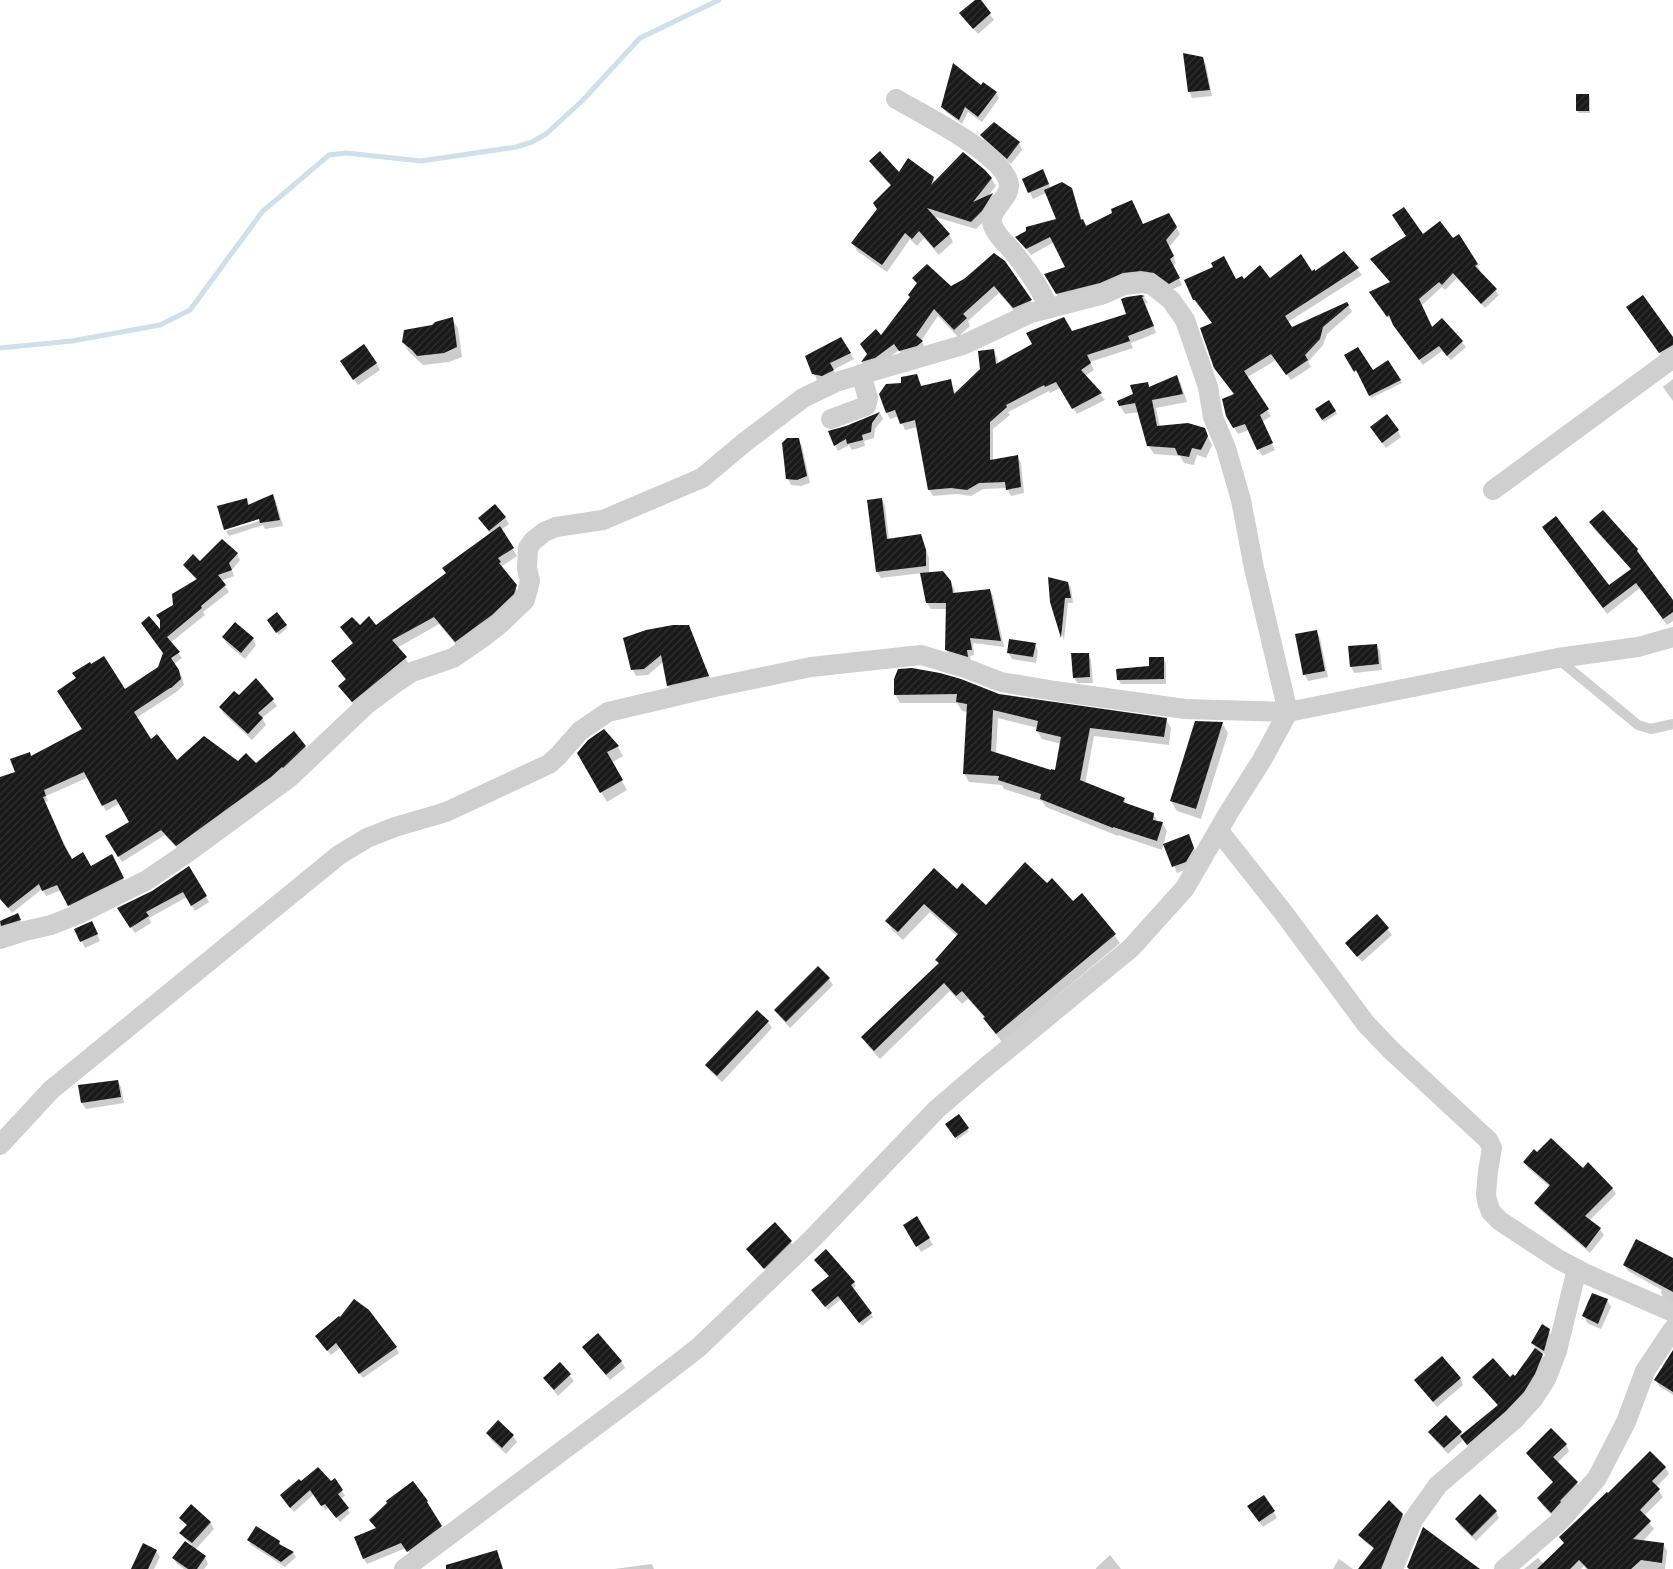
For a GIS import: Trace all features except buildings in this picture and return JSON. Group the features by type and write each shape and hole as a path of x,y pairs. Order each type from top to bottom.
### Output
{"street":[{"path":"896,99 974,144 1002,170 1009,183 1009,189 995,212 992,223 996,234 1014,253 1039,287 1049,308"},
{"path":"0,939 25,930 65,920 147,880 289,778 366,705 394,684 420,669 452,658 482,638 525,600 530,581 527,568 528,548 544,532 556,527 603,520 702,478 744,442 803,398 836,382 963,345 1031,313 1104,294 1124,285 1142,283 1152,285 1164,293 1178,308 1185,320 1208,387 1213,417 1226,448 1241,500 1258,587 1288,712 1262,760 1185,888 1131,948 937,1109 812,1239 698,1348 404,1569"},
{"path":"1493,490 1673,358"},
{"path":"831,419 866,406 868,398 861,374"},
{"path":"0,1145 51,1090 339,855 367,838 458,807 549,764 580,731 608,712 811,667 921,655 965,668 1001,682 1055,692 1185,709 1288,712 1558,658 1638,647 1673,637"},
{"path":"1218,831 1283,912 1366,1024 1391,1050 1488,1140 1492,1148 1486,1194 1491,1212 1500,1222 1577,1269 1673,1312"},
{"path":"1393,1569 1413,1520 1438,1485 1514,1420 1533,1399 1546,1379 1557,1351 1566,1306 1577,1269"},
{"path":"1504,1569 1561,1520 1597,1478 1626,1422 1645,1371 1673,1329"}],"lane":[{"path":"1558,658 1638,725 1651,729 1673,724"}],"waterway":[{"path":"0,348 72,341 160,325 190,310 262,212 329,155 346,153 421,161 516,147 532,142 546,134 582,101 640,38 719,0"}]}
